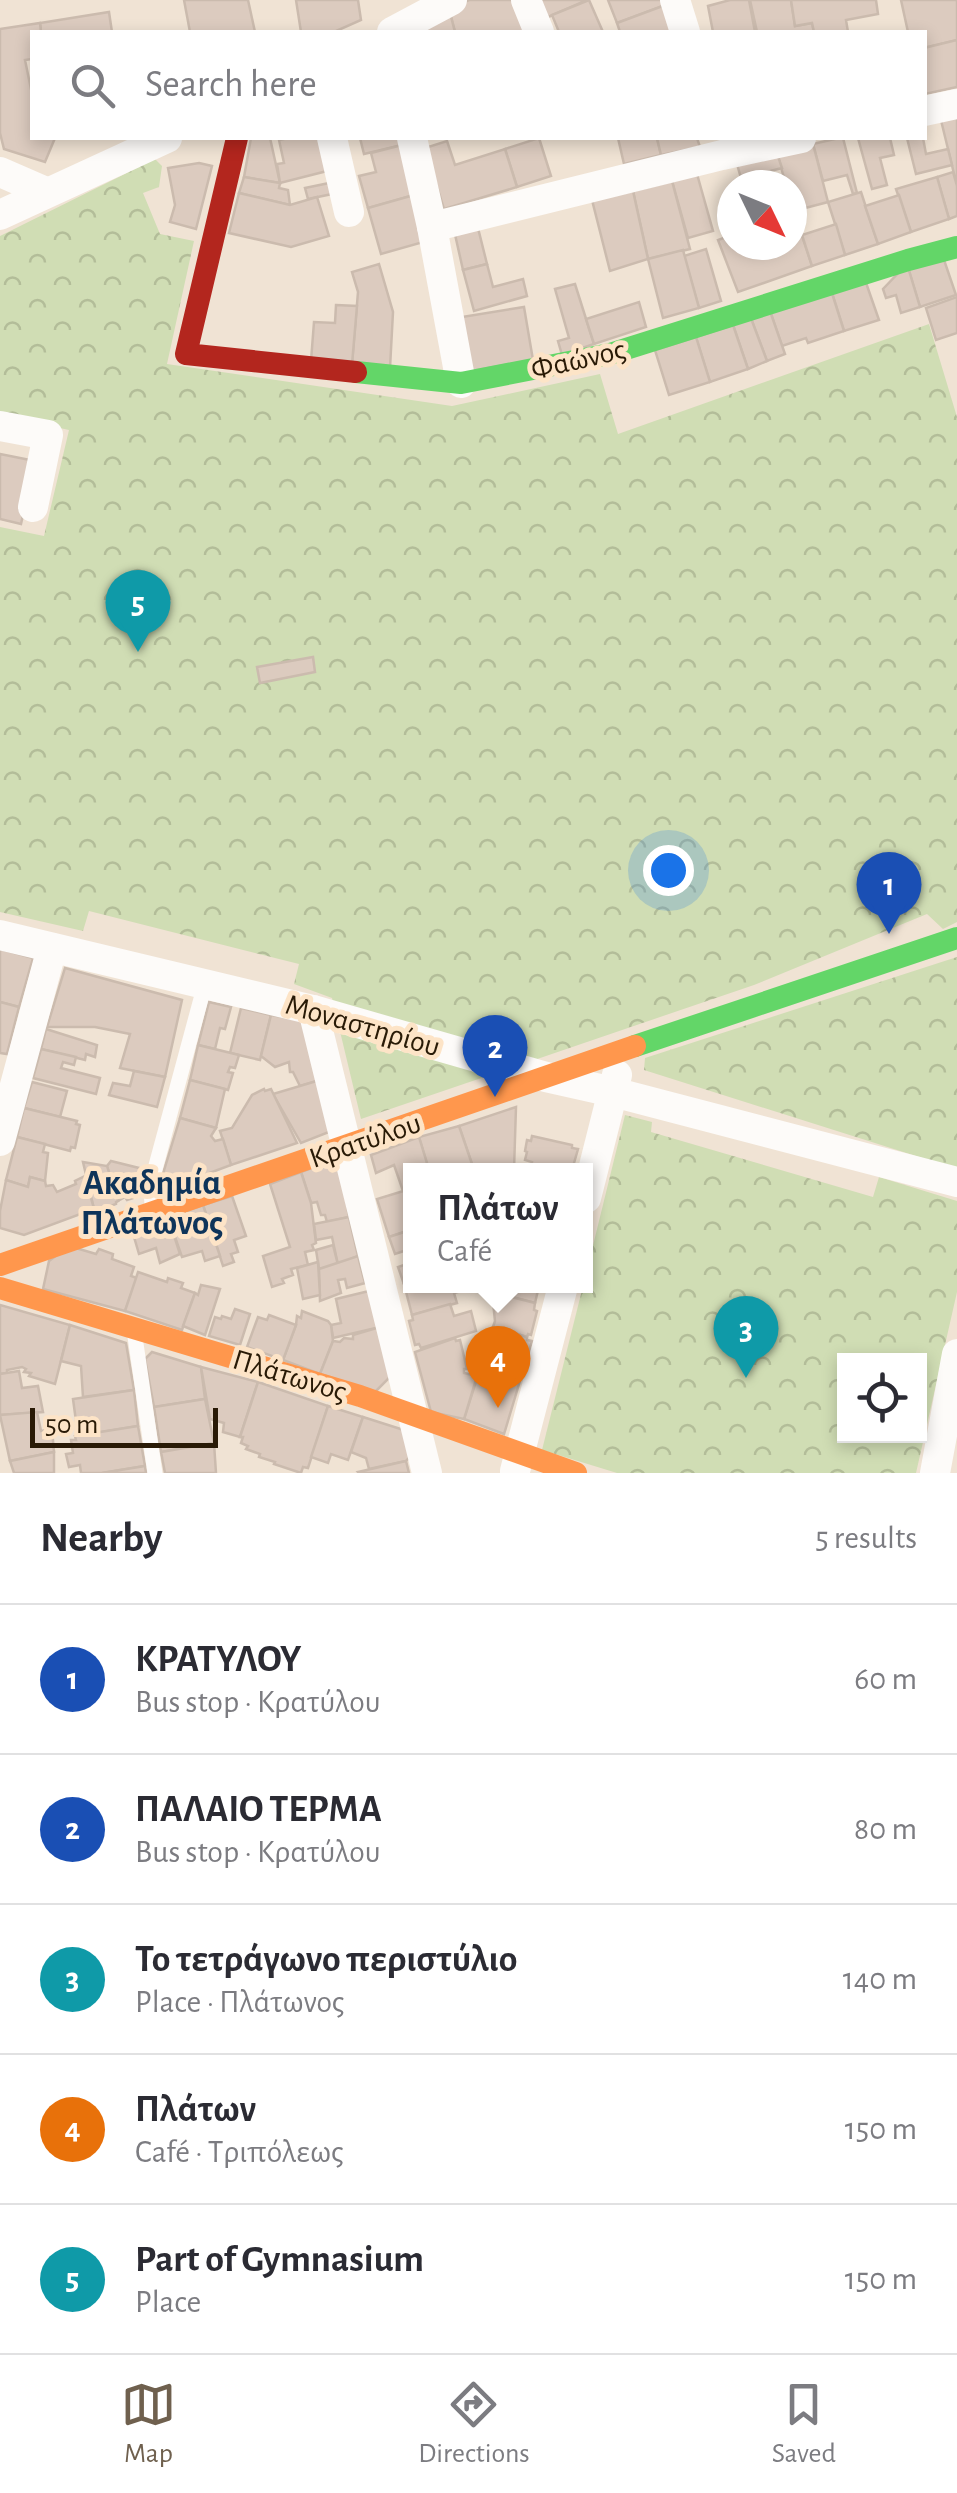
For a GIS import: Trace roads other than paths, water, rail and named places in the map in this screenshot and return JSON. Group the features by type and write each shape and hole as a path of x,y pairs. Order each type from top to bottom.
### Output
{"street":[{"path":"396,30 452,0"},
{"path":"526,0 538,30"},
{"path":"675,0 684,30"},
{"path":"927,109 957,104"},
{"path":"0,215 163,140"},
{"name":"Φαώνος","path":"237,140 186,354 461,383 610,354 957,246"},
{"path":"332,140 349,212"},
{"path":"412,140 461,383"},
{"path":"432,227 719,146 780,140"},
{"path":"0,172 46,192"},
{"path":"0,426 48,435 33,507"},
{"name":"Μοναστηρίου","path":"0,935 314,1010 546,1078 957,1182"},
{"name":"Κρατύλου","path":"0,1266 957,938"},
{"path":"2,1127 52,948"},
{"path":"314,1010 427,1473"},
{"path":"593,1171 624,1051"},
{"name":"Πλάτωνος","path":"0,1288 413,1413 517,1464 576,1473"},
{"path":"517,1464 561,1293"},
{"path":"935,1473 957,1354"}],"lane":[{"path":"152,1213 151,1184 205,984"},
{"path":"133,1326 156,1473"}],"place":[{"name":"Part of Gymnasium","path":"138,652"},
{"name":"ΚΡΑΤΥΛΟΥ","path":"889,934"},
{"name":"ΠΑΛΑΙΟ ΤΕΡΜΑ","path":"495,1097"},
{"name":"Το τετράγωνο περιστύλιο","path":"746,1378"},
{"name":"Πλάτων","path":"498,1408"}],"district":[{"name":"Ακαδημία Πλάτωνος","path":"152,1202"}]}
